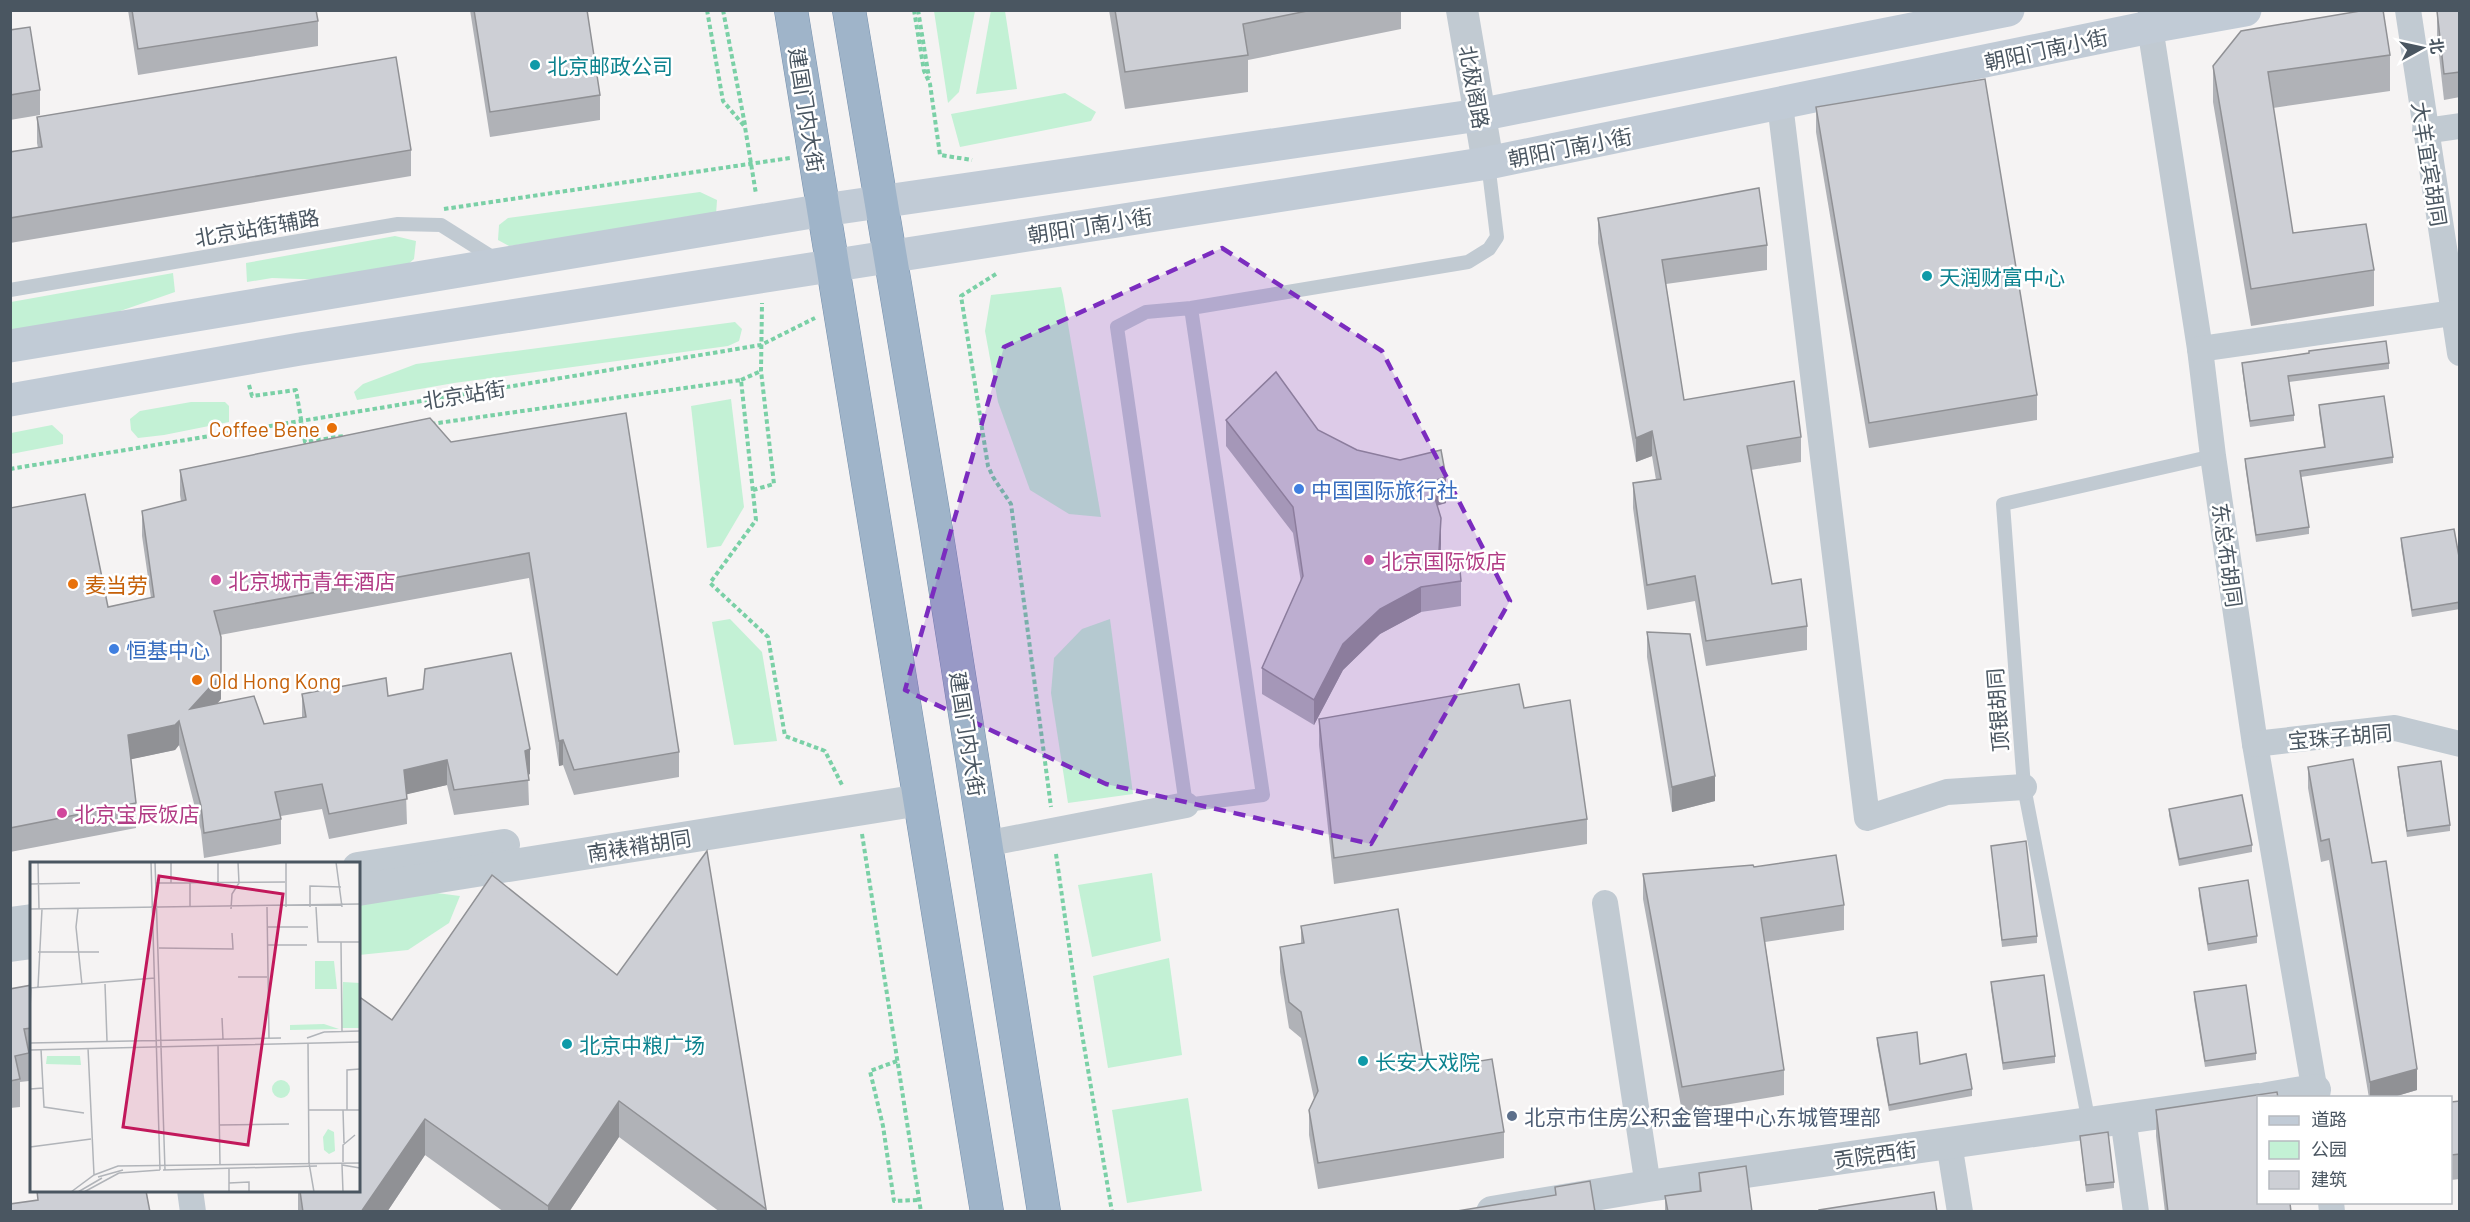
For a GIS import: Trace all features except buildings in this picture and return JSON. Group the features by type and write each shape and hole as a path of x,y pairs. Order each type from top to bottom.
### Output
{"highway":[{"name":"建国门内大街","path":"791,10 833,266"},
{"path":"849,10 880,202"},
{"name":"建国门内大街","path":"880,202 936,530 1044,1212"},
{"path":"833,266 987,1212"}],"main road":[{"path":"15,342 824,210 1479,115 2008,10"},
{"name":"朝阳门南小街","path":"833,266 1488,163 1780,104 2150,19 2245,10"},
{"path":"10,400 243,358 833,266"}],"street":[{"name":"北极阁路","path":"1462,10 1488,163"},
{"name":"大羊宜宾胡同","path":"2408,10 2460,353"},
{"name":"东总布胡同","path":"2150,19 2200,348 2213,456 2255,744 2316,1094"},
{"path":"1780,104 1867,818 1947,792 2024,787"},
{"path":"2425,131 2460,126"},
{"path":"2200,348 2453,313"},
{"name":"宝珠子胡同","path":"2255,744 2395,728 2460,744"},
{"path":"360,868 919,790"},
{"name":"南裱褙胡同","path":"360,890 851,801"},
{"path":"985,844 1186,805"},
{"path":"1605,903 1648,1186"},
{"path":"10,923 30,920"},
{"path":"10,946 30,942"},
{"path":"2292,1096 2316,1094"},
{"name":"贡院西街","path":"1492,1212 1648,1186 2257,1099"},
{"path":"2123,1118 2136,1212"},
{"path":"1949,1143 1960,1212"},
{"path":"190,1192 193,1212"}],"lane":[{"path":"1191,308 1263,795 1186,805 1117,327 1146,312 1191,308 1468,262 1489,249 1497,237 1488,163"},
{"name":"北京站街辅路","path":"10,290 398,224 441,225 502,264"},
{"name":"顶银胡同","path":"2089,1123 2024,787 2003,504 2213,456"}],"path":[{"path":"707,10 720,91"},
{"path":"723,10 745,127"},
{"path":"916,10 924,71 930,84 940,156 974,160"},
{"path":"439,211 449,207 815,155"},
{"path":"996,274 961,296 988,466 1011,504 1079,1016 1112,1212"},
{"name":"北京站街","path":"10,469 761,345 840,305"},
{"path":"243,358 252,396 296,390 304,442 352,435"},
{"path":"422,425 741,380 761,371 774,484 753,490"},
{"path":"741,380 756,520 710,583 768,637 785,736 825,751 851,801 897,1060 921,1212"},
{"path":"897,1060 870,1071 883,1126 894,1201 919,1200"}],"highlighted area":[{"path":"1222,248 1382,351 1510,601 1371,844 1106,784 905,690 1004,347"}],"green space":[{"path":"991,10 1005,11 1017,89 976,94"},
{"path":"934,11 975,11 959,92 948,103"},
{"path":"1065,93 1096,112 1091,121 960,147 951,114"},
{"path":"700,192 717,200 716,215 702,220 509,246 498,240 499,225 508,218"},
{"path":"395,236 416,241 414,259 405,267 329,280 272,278 247,282 246,263"},
{"path":"173,273 175,292 103,317 11,332 11,302"},
{"path":"1061,287 1101,517 1069,514 1030,490 998,402 985,331 991,295"},
{"path":"735,322 742,329 739,341 728,346 454,383 357,400 354,392 363,384 416,364"},
{"path":"731,399 744,507 721,546 707,548 691,406"},
{"path":"191,402 225,402 229,406 229,422 138,438 131,430 130,419 140,411"},
{"path":"52,425 63,435 63,444 11,454 11,433"},
{"path":"730,619 762,652 777,741 734,745 712,622"},
{"path":"1110,619 1133,794 1068,803 1051,693 1054,658 1082,629"},
{"path":"1152,873 1161,941 1092,957 1078,885"},
{"path":"429,892 460,896 449,923 408,950 360,955 360,899"},
{"path":"1169,958 1182,1055 1108,1068 1093,976"},
{"path":"1188,1098 1202,1191 1127,1203 1112,1110"}],"place":[{"name":"北京邮政公司","path":"535,65"},
{"name":"天润财富中心","path":"1927,276"},
{"name":"Coffee Bene","path":"332,428"},
{"name":"中国国际旅行社","path":"1299,489"},
{"name":"北京国际饭店","path":"1369,560"},
{"name":"北京城市青年酒店","path":"216,580"},
{"name":"麦当劳","path":"73,584"},
{"name":"恒基中心","path":"114,649"},
{"name":"Old Hong Kong","path":"197,680"},
{"name":"北京宝辰饭店","path":"62,813"},
{"name":"北京中粮广场","path":"567,1044"},
{"name":"长安大戏院","path":"1363,1061"},
{"name":"北京市住房公积金管理中心东城管理部","path":"1512,1116"}]}
